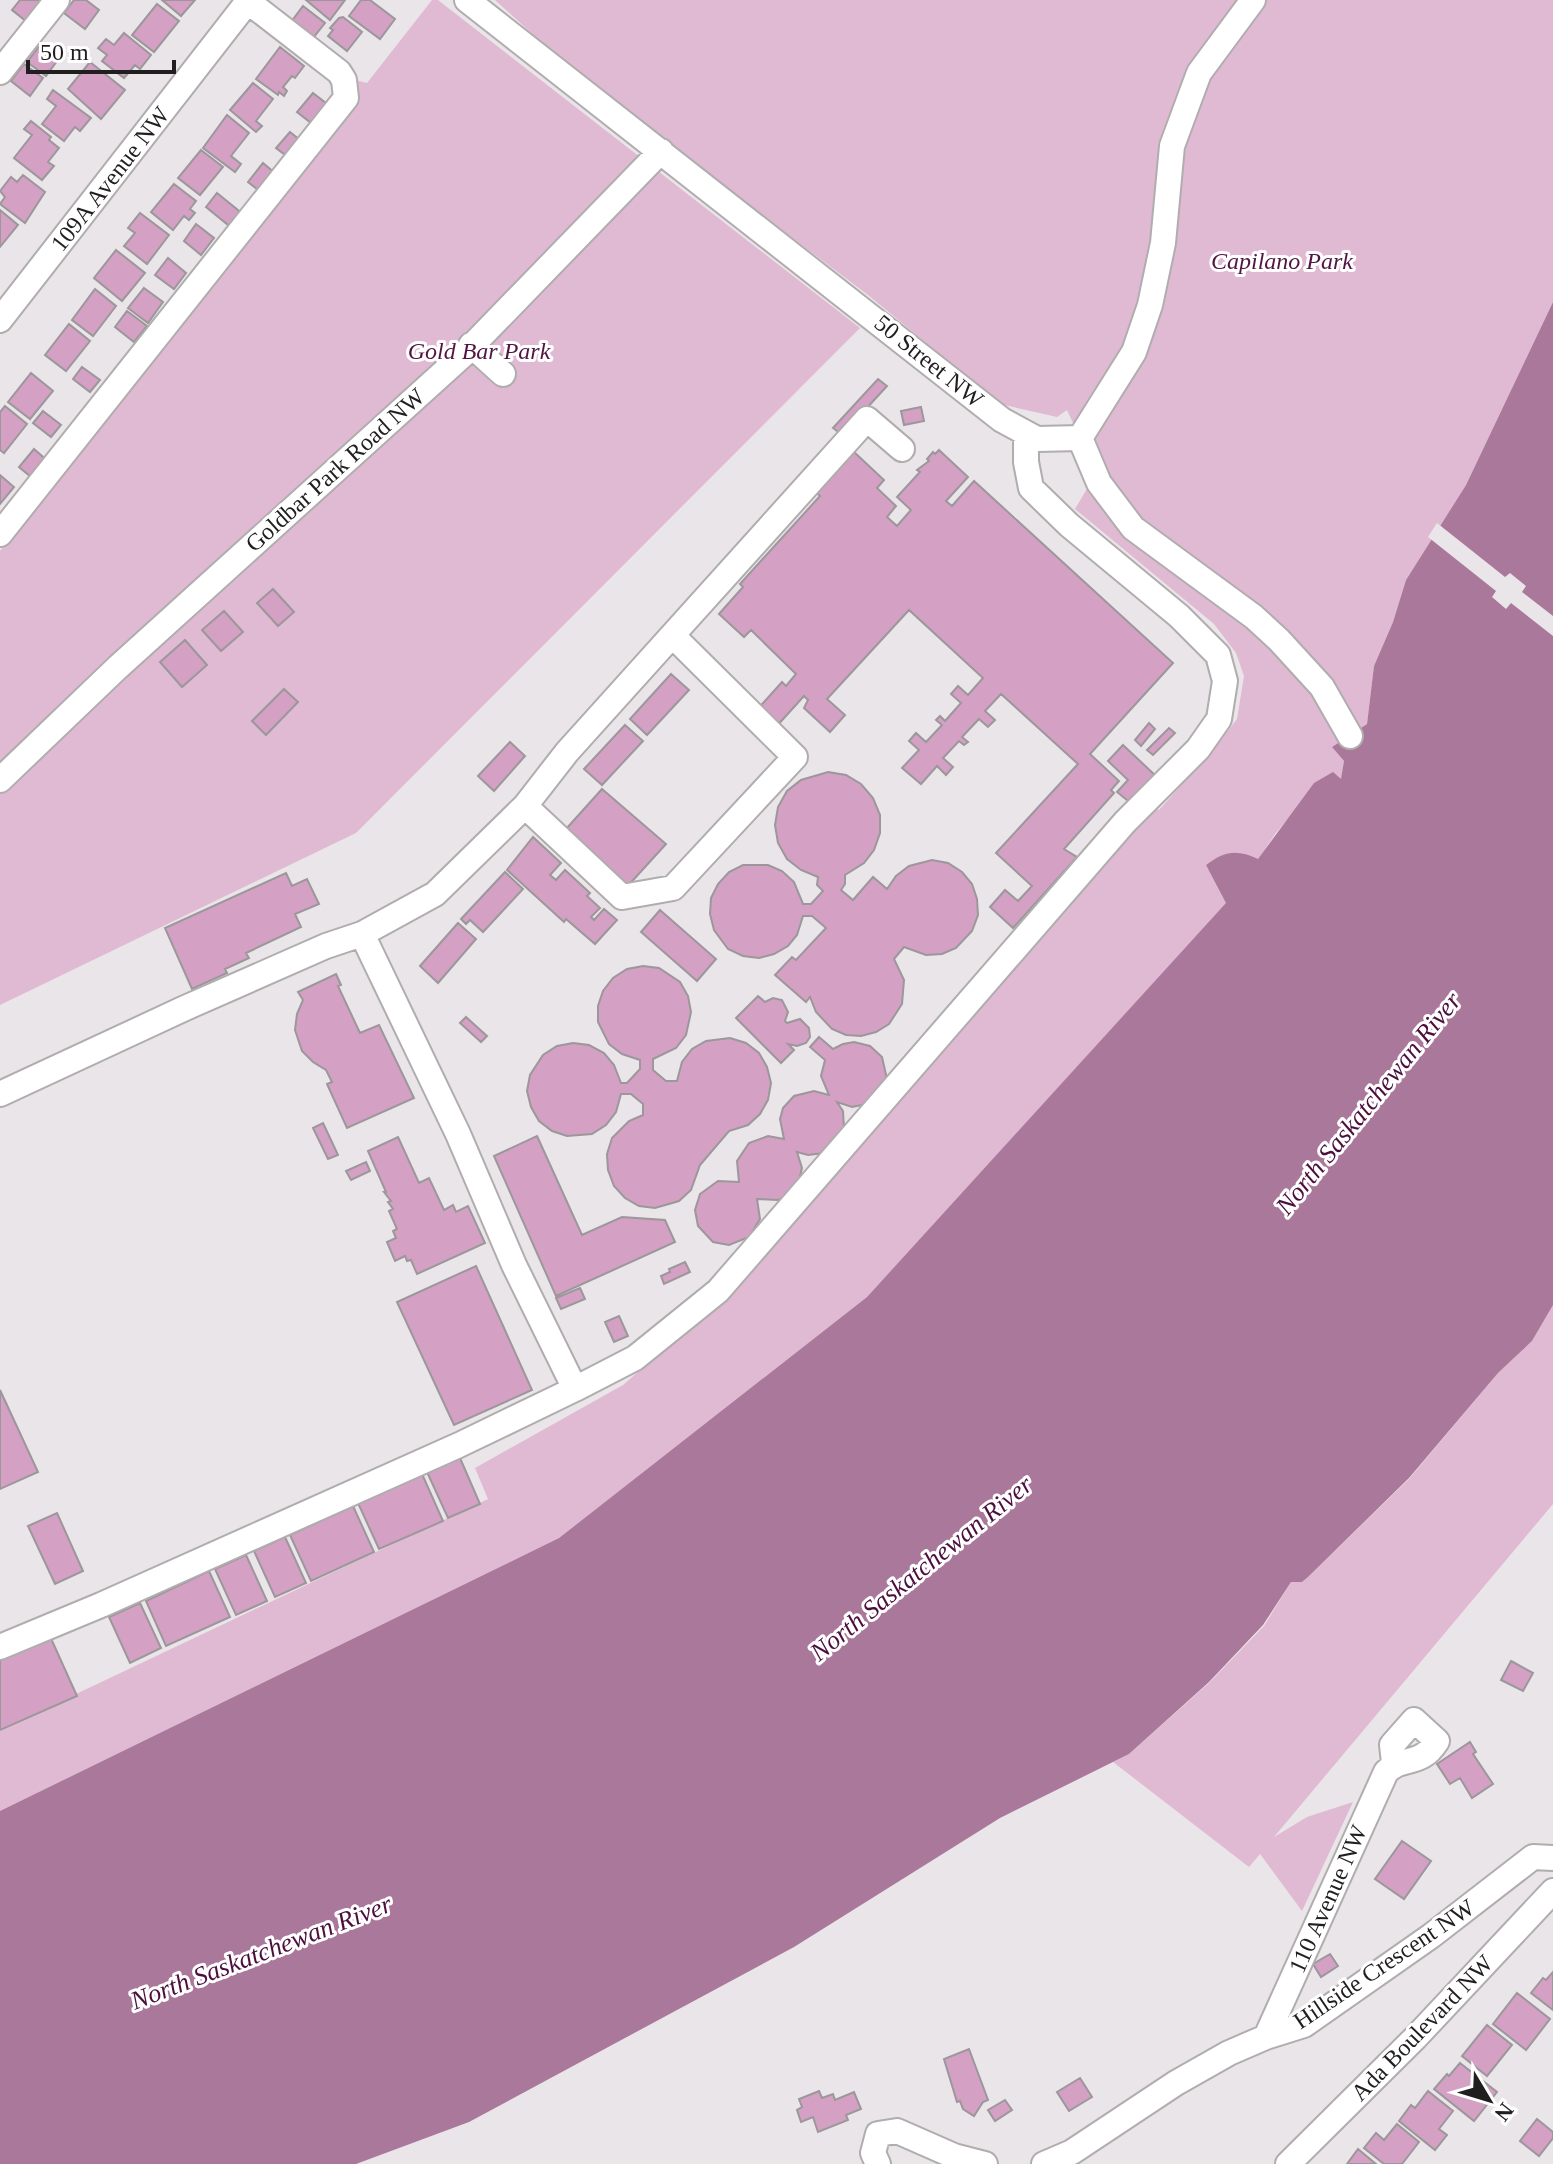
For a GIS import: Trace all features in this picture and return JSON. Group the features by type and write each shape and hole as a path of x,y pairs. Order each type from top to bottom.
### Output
{"street":[{"path":"0,72 57,0"},
{"path":"0,534 346,98 344,80 339,72 248,0"},
{"name":"109A Avenue NW","path":"0,320 248,0"},
{"name":"50 Street NW","path":"467,0 1002,420 1037,439 1080,438"},
{"path":"1253,0 1199,73 1172,146 1163,243 1150,305 1134,352 1080,438 1099,483 1133,528 1254,617 1279,640 1322,687 1350,736"},
{"name":"Goldbar Park Road NW","path":"0,780 117,668 471,345 661,151"},
{"path":"471,345 503,374"},
{"path":"0,1094 183,1009 326,946 362,934 435,894 525,806 567,752 674,637 867,419 902,449"},
{"path":"0,1647 445,1451 635,1358 718,1291 1115,834 1198,749 1219,719 1225,681 1218,655 1179,616 1069,525 1031,488 1026,462 1026,434"},
{"path":"525,806 622,897 673,888 795,757 674,637"},
{"path":"362,934 458,1134 514,1265 575,1389"},
{"name":"110 Avenue NW","path":"1266,2037 1386,1772 1394,1763"},
{"name":"Hillside Crescent NW","path":"1044,2164 1072,2152 1176,2083 1229,2053 1304,2025 1431,1936 1533,1857 1553,1858"},
{"name":"Ada Boulevard NW","path":"1288,2164 1416,2037 1553,1891"},
{"path":"878,2164 873,2153 878,2134 897,2131 954,2156 985,2164"}],"green space":[{"name":"Gold Bar Park","path":"432,0 438,0 860,328 356,833 0,1005 0,551 355,99 355,80 367,83"},
{"name":"Capilano Park","path":"495,0 1553,0 1553,302 1466,485 1406,580 1393,622 1374,666 1367,724 1332,747 1344,761 1341,780 1293,813 1258,860 1231,854 1206,865 1227,903 867,1297 559,1538 0,1811 0,1730 488,1499 475,1468 623,1385 727,1295 1155,808 1159,810 1212,751 1237,719 1244,676 1236,653 1214,624 1075,509 1088,487 1080,438 1067,410 1057,417 1000,404 868,295 582,79"},
{"path":"1553,1305 1553,1504 1274,1837 1307,1817 1353,1802 1302,1911 1260,1854 1249,1867 1113,1762 1129,1754 1209,1683 1264,1626 1291,1582 1302,1582 1308,1577 1409,1479 1498,1373 1532,1341"}],"water":[{"name":"North Saskatchewan River","path":"1553,302 1553,1305 1532,1341 1498,1373 1409,1478 1308,1577 1302,1582 1291,1582 1263,1625 1209,1682 1129,1754 1000,1818 794,1947 469,2122 356,2164 0,2164 0,1811 559,1538 867,1297 1226,903 1206,865 1231,853 1258,859 1314,783 1333,772 1341,779 1344,761 1332,747 1367,724 1374,666 1393,622 1406,580 1466,485"}],"pier":[{"path":"1437,523 1505,577 1510,573 1526,586 1522,592 1553,616 1553,636 1511,603 1506,609 1492,597 1496,591 1428,537"}],"building":[{"path":"20,0 40,0 47,5 31,25 12,10"},
{"path":"74,0 86,0 99,10 85,29 64,13"},
{"path":"162,0 195,0 181,16"},
{"path":"306,0 345,0 330,20"},
{"path":"361,0 370,0 395,19 380,39 349,16"},
{"path":"157,4 179,21 154,52 132,35"},
{"path":"303,6 325,23 309,43 288,26"},
{"path":"343,17 362,32 347,51 328,36 333,30 330,28"},
{"path":"124,33 151,55 140,69 135,65 124,78 102,61 107,55 98,48 106,39 114,45"},
{"path":"42,43 60,57 46,76 27,62"},
{"path":"280,47 304,66 283,87 287,91 284,96 256,79"},
{"path":"90,62 125,90 101,119 68,89"},
{"path":"24,64 43,78 30,96 11,81"},
{"path":"253,83 273,99 256,121 262,126 256,132 230,110"},
{"path":"53,90 91,118 80,131 75,127 64,141 42,124 56,106 47,99"},
{"path":"313,93 331,107 315,126 297,112"},
{"path":"227,115 249,133 231,156 241,164 235,172 203,148"},
{"path":"31,121 59,148 48,162 54,166 42,180 14,158 32,135 24,129"},
{"path":"290,132 301,141 288,157 276,148"},
{"path":"201,150 223,167 200,195 178,178"},
{"path":"263,163 276,174 262,193 248,182"},
{"path":"23,175 45,192 25,223 0,204 5,197 0,191 11,177 17,182"},
{"path":"174,184 196,201 190,209 195,213 189,220 184,216 173,230 151,212"},
{"path":"217,193 244,215 233,229 206,207"},
{"path":"0,210 18,225 0,247"},
{"path":"140,213 169,235 147,264 124,246 135,233 128,228"},
{"path":"196,224 214,238 201,255 184,241"},
{"path":"116,250 145,273 122,301 94,278"},
{"path":"168,258 186,273 174,289 155,275"},
{"path":"144,288 163,302 148,323 128,308"},
{"path":"95,289 116,306 93,336 72,320"},
{"path":"127,311 147,326 134,342 115,327"},
{"path":"69,324 90,341 66,371 45,355"},
{"path":"82,367 100,380 90,392 73,379"},
{"path":"31,373 53,391 30,419 8,402"},
{"path":"878,379 887,386 842,435 833,428"},
{"path":"5,406 27,424 4,453 0,450 0,412"},
{"path":"921,407 924,421 904,425 901,411"},
{"path":"43,411 61,425 51,437 33,423"},
{"path":"34,449 50,463 36,481 19,467"},
{"path":"939,450 968,477 946,501 952,506 974,481 1173,663 1090,754 1119,781 1111,790 1114,793 1064,849 1077,857 1013,928 990,907 1005,890 1018,901 1032,886 996,853 1078,764 1001,694 985,711 995,720 988,727 979,719 962,737 968,742 964,745 959,741 943,758 953,767 946,775 937,766 921,784 902,768 919,750 909,741 916,733 926,742 942,725 936,720 940,716 945,721 961,703 951,694 958,686 968,695 983,678 909,610 827,699 845,715 830,732 804,708 808,700 804,696 775,728 756,711 782,682 786,686 796,674 751,630 744,637 719,614 743,587 740,584 820,496 817,493 854,452 884,480 877,488 896,506 887,517 897,526 911,510 897,497 920,472 917,470 929,461 927,459 933,452 935,454"},
{"path":"0,475 14,487 0,504"},
{"path":"273,589 294,612 278,626 257,603"},
{"path":"224,611 243,632 221,651 202,630"},
{"path":"185,640 207,665 182,687 160,662"},
{"path":"671,674 689,690 647,735 630,719"},
{"path":"284,689 298,702 266,735 252,721"},
{"path":"1149,723 1155,729 1141,746 1135,740"},
{"path":"625,725 643,741 602,785 584,769"},
{"path":"1169,728 1175,733 1153,755 1147,750"},
{"path":"510,742 525,756 494,791 478,776"},
{"path":"1123,745 1157,777 1135,800 1132,797 1128,801 1117,792 1128,780 1108,761"},
{"path":"828,772 846,775 861,784 873,798 880,815 880,833 874,850 864,863 845,875 841,890 853,900 873,877 887,889 896,876 909,866 932,860 948,863 962,872 972,884 977,899 978,915 972,931 956,948 942,954 926,955 904,947 894,959 904,980 902,1004 889,1024 861,1036 846,1035 832,1029 816,1012 810,997 806,1002 775,975 792,957 796,960 826,928 812,916 803,916 797,935 788,946 759,958 743,956 728,949 714,930 710,914 711,898 718,884 729,872 743,865 768,865 782,871 794,882 803,904 811,904 823,891 817,885 818,877 801,870 787,859 778,843 775,825 778,807 787,791 801,780"},
{"path":"602,789 666,844 625,889 566,829"},
{"path":"533,837 561,863 550,875 556,880 565,870 590,893 587,896 600,908 591,917 594,920 604,909 617,920 595,944 566,919 564,922 507,870"},
{"path":"505,872 523,889 483,932 470,920 466,924 461,919"},
{"path":"286,873 292,886 307,879 319,904 295,914 301,927 246,953 249,958 225,969 227,973 192,989 165,928"},
{"path":"660,910 716,959 697,981 641,932"},
{"path":"458,923 476,939 438,983 420,966"},
{"path":"643,966 659,968 680,982 688,996 691,1012 686,1035 676,1048 653,1059 653,1070 666,1081 677,1081 682,1062 692,1049 706,1041 730,1038 746,1043 759,1053 771,1083 768,1100 760,1114 748,1125 729,1131 700,1165 691,1190 679,1201 655,1208 639,1206 625,1198 614,1186 608,1170 607,1154 612,1138 629,1121 643,1115 643,1104 631,1094 621,1094 616,1112 606,1125 592,1134 567,1136 552,1131 539,1121 527,1091 530,1075 543,1055 557,1046 573,1043 589,1045 604,1053 614,1065 621,1083 627,1083 640,1069 640,1060 622,1054 609,1044 598,1022 598,1006 603,991 613,978 627,969"},
{"path":"336,974 341,985 338,986 360,1033 379,1025 414,1098 347,1128 327,1084 332,1082 326,1070 302,1051 295,1030 303,1000 298,992"},
{"path":"758,996 765,1002 773,998 782,1000 788,1012 785,1021 800,1019 809,1028 810,1037 806,1043 797,1046 788,1044 794,1050 781,1063 736,1018"},
{"path":"466,1017 487,1036 481,1042 460,1023"},
{"path":"819,1037 833,1049 854,1042 870,1046 882,1057 887,1079 867,1104 852,1107 837,1102 843,1111 844,1128 824,1153 808,1155 797,1152 802,1168 798,1184 787,1196 778,1200 757,1199 760,1219 749,1237 729,1245 713,1242 698,1226 695,1210 700,1194 718,1181 739,1182 737,1161 749,1143 768,1136 784,1139 780,1119 783,1108 794,1096 814,1091 829,1095 821,1076 825,1060 810,1047"},
{"path":"323,1123 338,1155 328,1159 313,1128"},
{"path":"537,1136 582,1235 622,1217 665,1220 675,1242 556,1296 494,1156"},
{"path":"398,1137 419,1183 429,1178 444,1210 453,1205 456,1212 468,1206 485,1243 417,1274 411,1260 407,1261 405,1256 395,1261 387,1242 396,1238 393,1231 397,1229 389,1211 393,1209 368,1151"},
{"path":"366,1162 370,1171 351,1180 346,1171"},
{"path":"685,1262 690,1272 664,1284 661,1276"},
{"path":"476,1266 532,1390 454,1425 397,1302"},
{"path":"580,1288 585,1299 561,1309 556,1298"},
{"path":"619,1316 628,1336 614,1342 605,1322"},
{"path":"0,1390 38,1472 0,1489"},
{"path":"460,1458 480,1504 448,1518 427,1472"},
{"path":"422,1474 443,1521 379,1549 358,1503"},
{"path":"353,1506 374,1552 311,1581 290,1535"},
{"path":"57,1513 83,1571 55,1584 28,1526"},
{"path":"285,1537 306,1583 275,1597 254,1551"},
{"path":"246,1555 267,1601 236,1615 215,1569"},
{"path":"209,1571 230,1617 166,1646 146,1601"},
{"path":"140,1603 161,1648 130,1663 109,1617"},
{"path":"49,1634 77,1696 0,1730 0,1656"},
{"path":"1511,1661 1533,1673 1523,1691 1501,1680"},
{"path":"1470,1742 1476,1752 1473,1754 1493,1784 1472,1798 1460,1778 1450,1784 1437,1764"},
{"path":"1402,1841 1431,1861 1404,1899 1375,1879"},
{"path":"1330,1954 1338,1966 1321,1977 1313,1964"},
{"path":"1553,1972 1553,2010 1531,1993 1543,1978 1546,1980"},
{"path":"1517,1993 1550,2019 1526,2050 1493,2024"},
{"path":"1487,2025 1512,2045 1487,2076 1462,2056"},
{"path":"969,2049 988,2100 983,2102 974,2116 963,2109 960,2101 957,2102 944,2059"},
{"path":"1460,2063 1497,2092 1474,2121 1434,2089"},
{"path":"1080,2078 1092,2097 1069,2111 1057,2092"},
{"path":"819,2091 822,2098 833,2094 835,2100 854,2092 861,2109 846,2115 848,2120 818,2132 813,2117 801,2122 797,2110 802,2107 799,2099"},
{"path":"1428,2091 1453,2111 1439,2129 1447,2135 1435,2150 1399,2121 1411,2105 1415,2108"},
{"path":"1005,2100 1012,2110 995,2121 988,2110"},
{"path":"1537,2119 1553,2132 1553,2138 1539,2156 1520,2141"},
{"path":"1397,2124 1419,2142 1402,2164 1384,2164 1364,2148 1376,2133 1384,2140"},
{"path":"1358,2149 1376,2164 1347,2164"}]}
